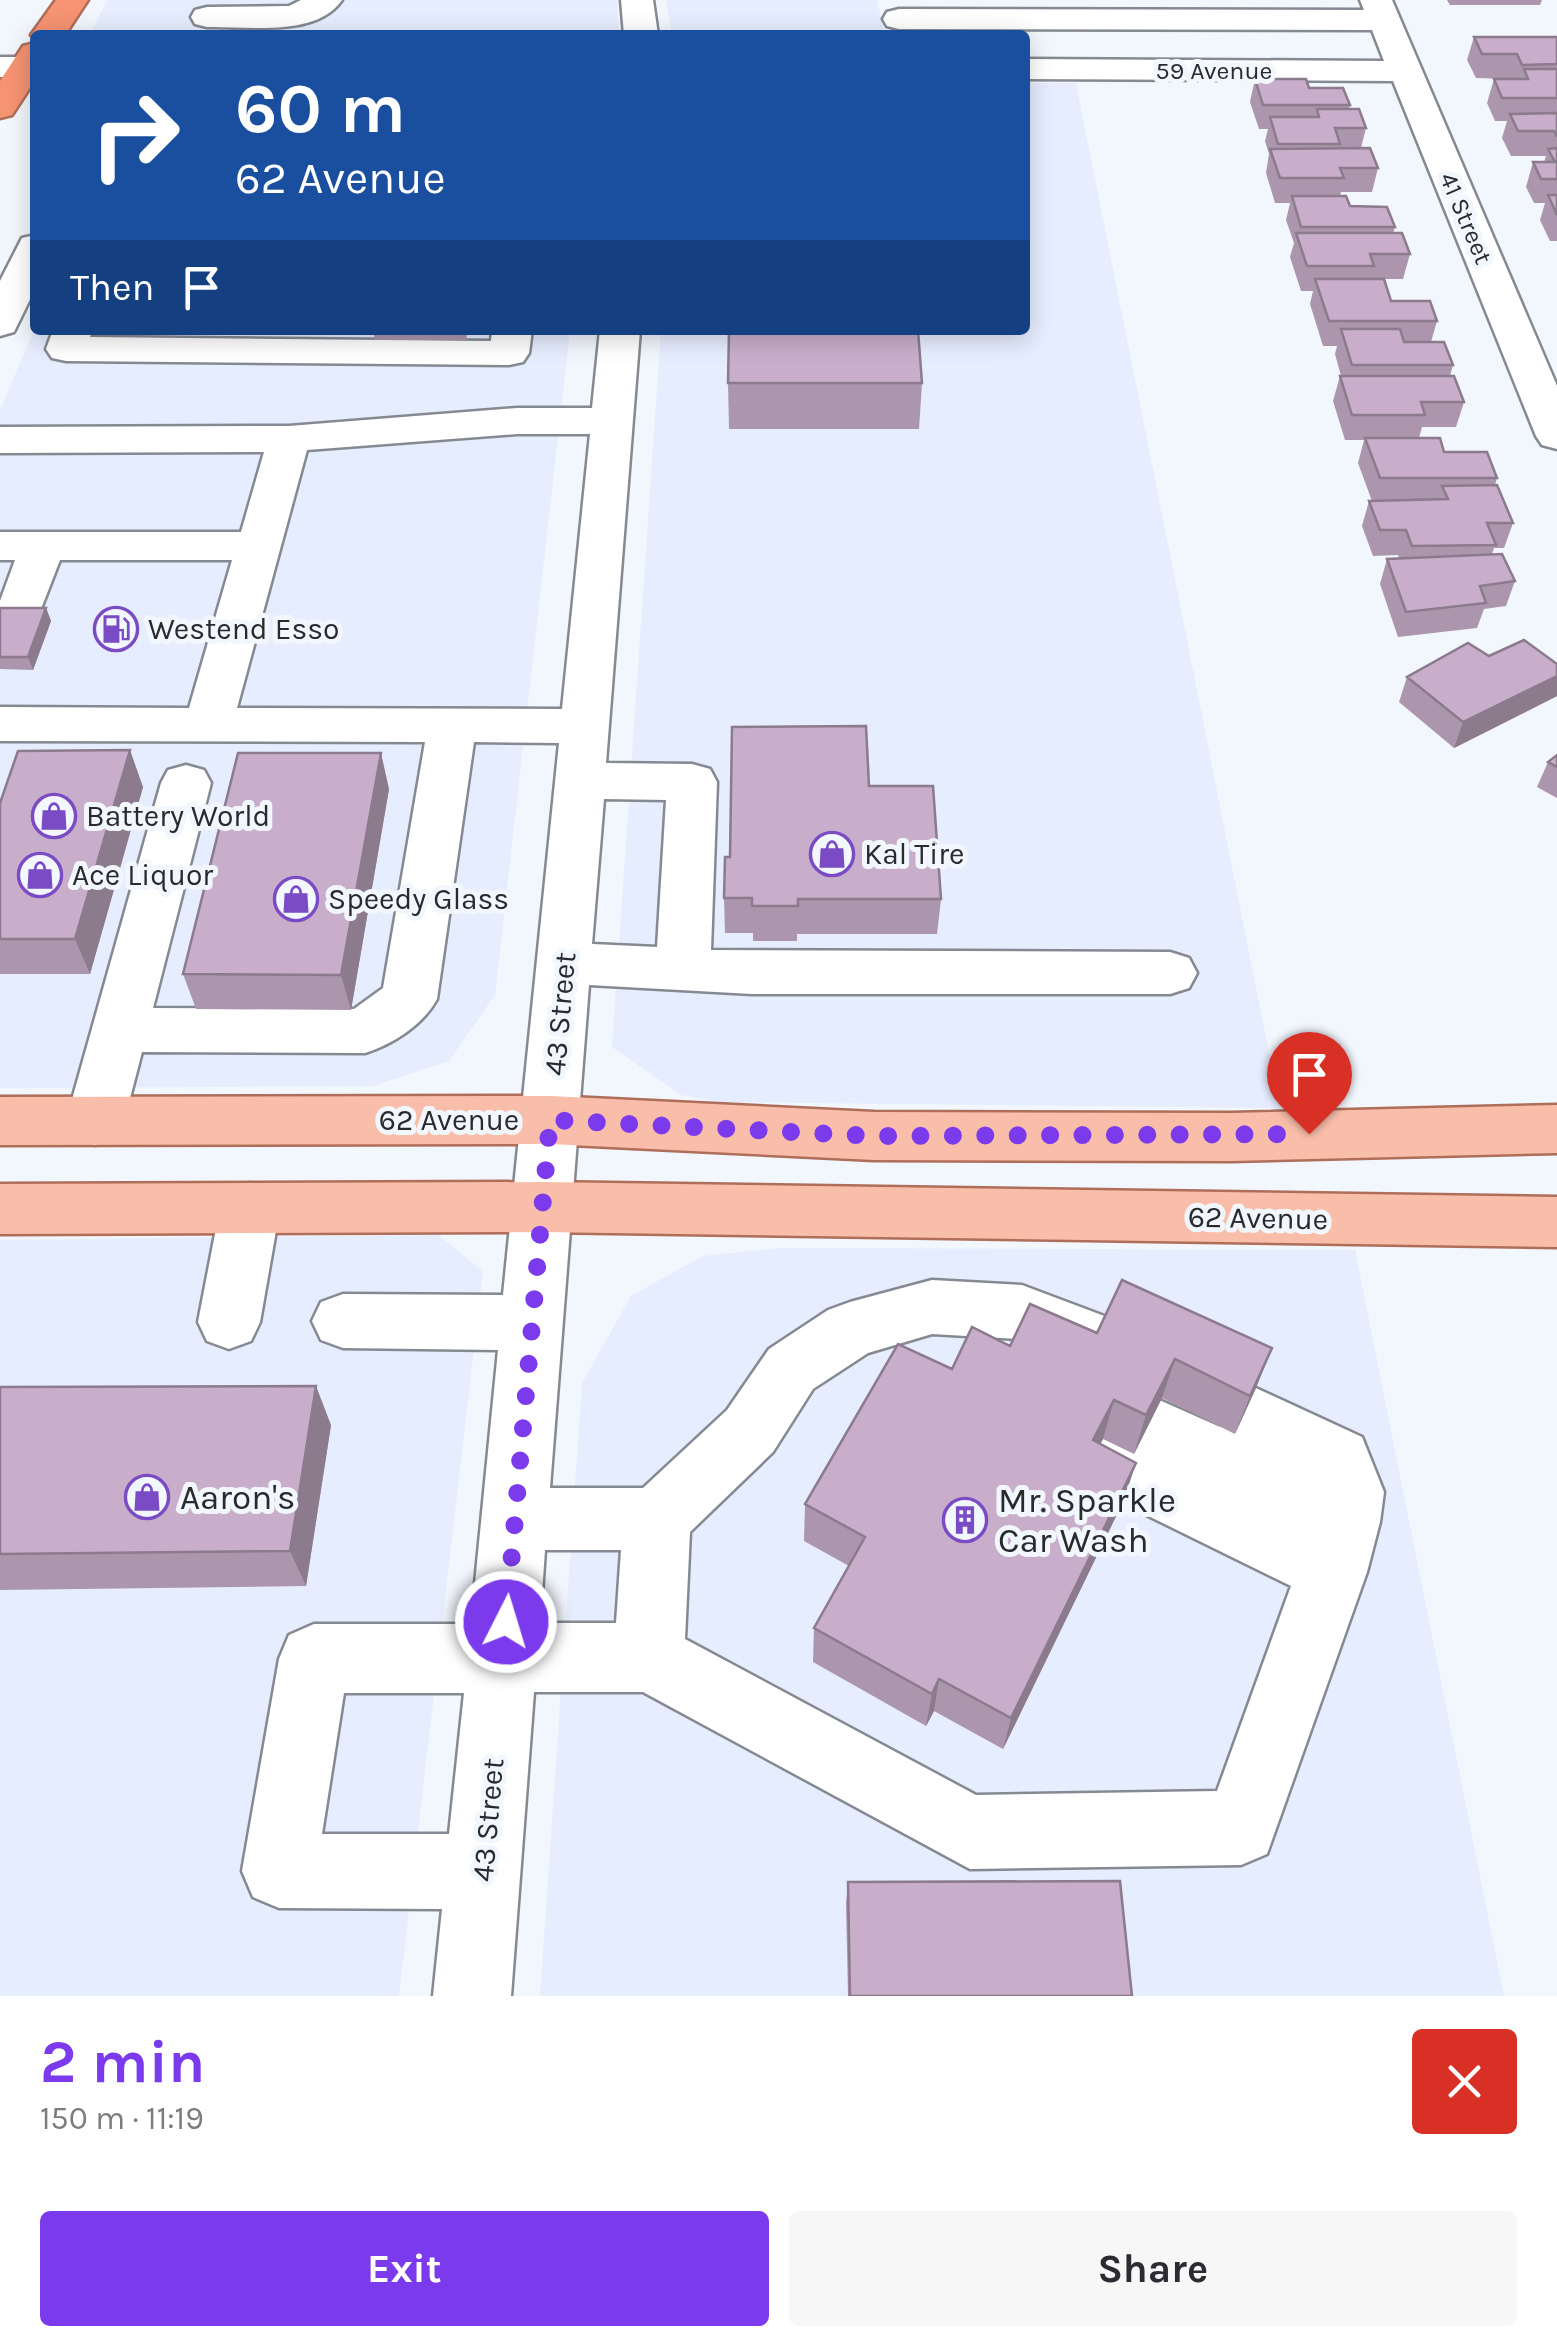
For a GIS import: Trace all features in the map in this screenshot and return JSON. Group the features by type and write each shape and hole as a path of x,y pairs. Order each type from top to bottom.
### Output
{"highway":[{"path":"51,30 72,0"},
{"path":"0,108 24,63"}],"main road":[{"name":"62 Avenue","path":"0,1121 550,1120 874,1136 1230,1137 1557,1129"},
{"name":"62 Avenue","path":"0,1209 542,1207 1557,1222"}],"street":[{"path":"207,17 295,16 326,0"},
{"path":"637,0 640,30"},
{"path":"897,18 1380,10"},
{"name":"41 Street","path":"1380,10 1557,436"},
{"name":"59 Avenue","path":"1030,69 1404,70"},
{"path":"13,318 30,262"},
{"path":"72,335 66,349 278,354 509,353 511,335"},
{"name":"43 Street","path":"472,1996 620,335"},
{"path":"0,440 288,440 517,421 612,422"},
{"path":"208,726 288,440"},
{"path":"16,620 21,546 259,546"},
{"path":"0,724 586,726"},
{"path":"120,1030 366,1031 408,998 452,725"},
{"path":"580,781 692,782 683,969"},
{"path":"95,1121 186,783"},
{"path":"564,963 752,974 1170,973"},
{"path":"230,1322 250,1208"},
{"path":"904,1341 932,1307 1022,1312 1101,1344"},
{"path":"343,1321 532,1323"},
{"path":"515,1520 657,1519 750,1431 790,1369 850,1330 1014,1365"},
{"path":"1245,1412 1340,1517"},
{"path":"1121,1441 1340,1517"},
{"path":"483,1872 279,1870 314,1658 649,1657 970,1832 1241,1828 1340,1517"},
{"path":"649,1657 657,1519"}],"shaded area":[{"path":"107,0 617,0 619,30 92,30"},
{"path":"666,0 877,0 884,30 671,30"},
{"path":"1030,83 1076,83 1280,1108 718,1102 681,1095 612,1047 661,335 1030,335"},
{"path":"32,335 569,335 495,995 449,1061 373,1086 0,1088 0,410"},
{"path":"438,1235 483,1271 399,1996 0,1996 0,1240"},
{"path":"778,1248 1355,1250 1504,1996 540,1996 582,1383 631,1296 703,1256"}],"building":[{"path":"1474,37 1557,37 1557,64 1522,65 1517,54 1482,54"},
{"path":"1524,69 1557,69 1557,98 1502,98 1494,79 1528,79"},
{"path":"1255,79 1306,79 1309,88 1343,88 1350,105 1263,105"},
{"path":"1317,109 1359,109 1366,128 1335,128 1340,144 1278,144 1270,117 1319,117"},
{"path":"1557,113 1557,137 1554,131 1518,131 1510,114"},
{"path":"1370,148 1378,168 1340,168 1344,178 1280,178 1270,149"},
{"path":"1557,148 1557,179 1541,179 1533,162 1555,162 1548,149"},
{"path":"1548,195 1557,195 1557,215"},
{"path":"1292,196 1346,196 1350,206 1387,207 1395,227 1301,227"},
{"path":"1296,233 1402,233 1410,254 1370,254 1374,266 1307,266"},
{"path":"1315,279 1384,279 1391,301 1430,301 1437,321 1329,321"},
{"path":"1341,329 1400,329 1404,342 1444,342 1453,365 1352,365"},
{"path":"729,335 918,335 922,383 728,383"},
{"path":"1340,376 1454,376 1464,402 1421,402 1425,415 1352,415"},
{"path":"1365,438 1440,438 1444,452 1487,452 1497,478 1380,478"},
{"path":"1497,485 1513,523 1487,523 1496,545 1412,546 1406,530 1380,530 1369,501 1448,499 1442,486"},
{"path":"1502,554 1515,581 1480,586 1486,603 1406,612 1387,559"},
{"path":"0,608 46,608 28,657 0,657"},
{"path":"1524,640 1557,664 1557,676 1463,722 1407,677 1468,643 1489,656"},
{"name":"Kal Tire","path":"866,726 869,786 933,786 941,899 798,899 798,906 752,906 752,898 724,898 725,857 730,857 732,727"},
{"path":"130,750 75,939 0,939 0,803 18,751"},
{"name":"Speedy Glass","path":"238,753 381,753 341,975 183,974"},
{"name":"Mr. Sparkle Car Wash","path":"1122,1280 1272,1348 1250,1396 1175,1359 1146,1415 1114,1400 1093,1440 1136,1463 1011,1718 939,1679 932,1694 814,1628 865,1537 805,1504 898,1344 952,1369 972,1327 1010,1346 1030,1304 1097,1333"},
{"path":"316,1386 290,1551 0,1554 0,1387"},
{"path":"1120,1881 1132,1996 850,1996 848,1882"}],"place":[{"name":"Westend Esso","path":"116,629"},
{"name":"Battery World","path":"54,816"},
{"name":"Kal Tire","path":"832,854"},
{"name":"Ace Liquor","path":"40,875"},
{"name":"Speedy Glass","path":"296,899"},
{"name":"Aaron's","path":"147,1497"},
{"name":"Mr. Sparkle Car Wash","path":"965,1520"}],"route":[{"path":"506,1622 550,1120 874,1136 1309,1134"}]}
